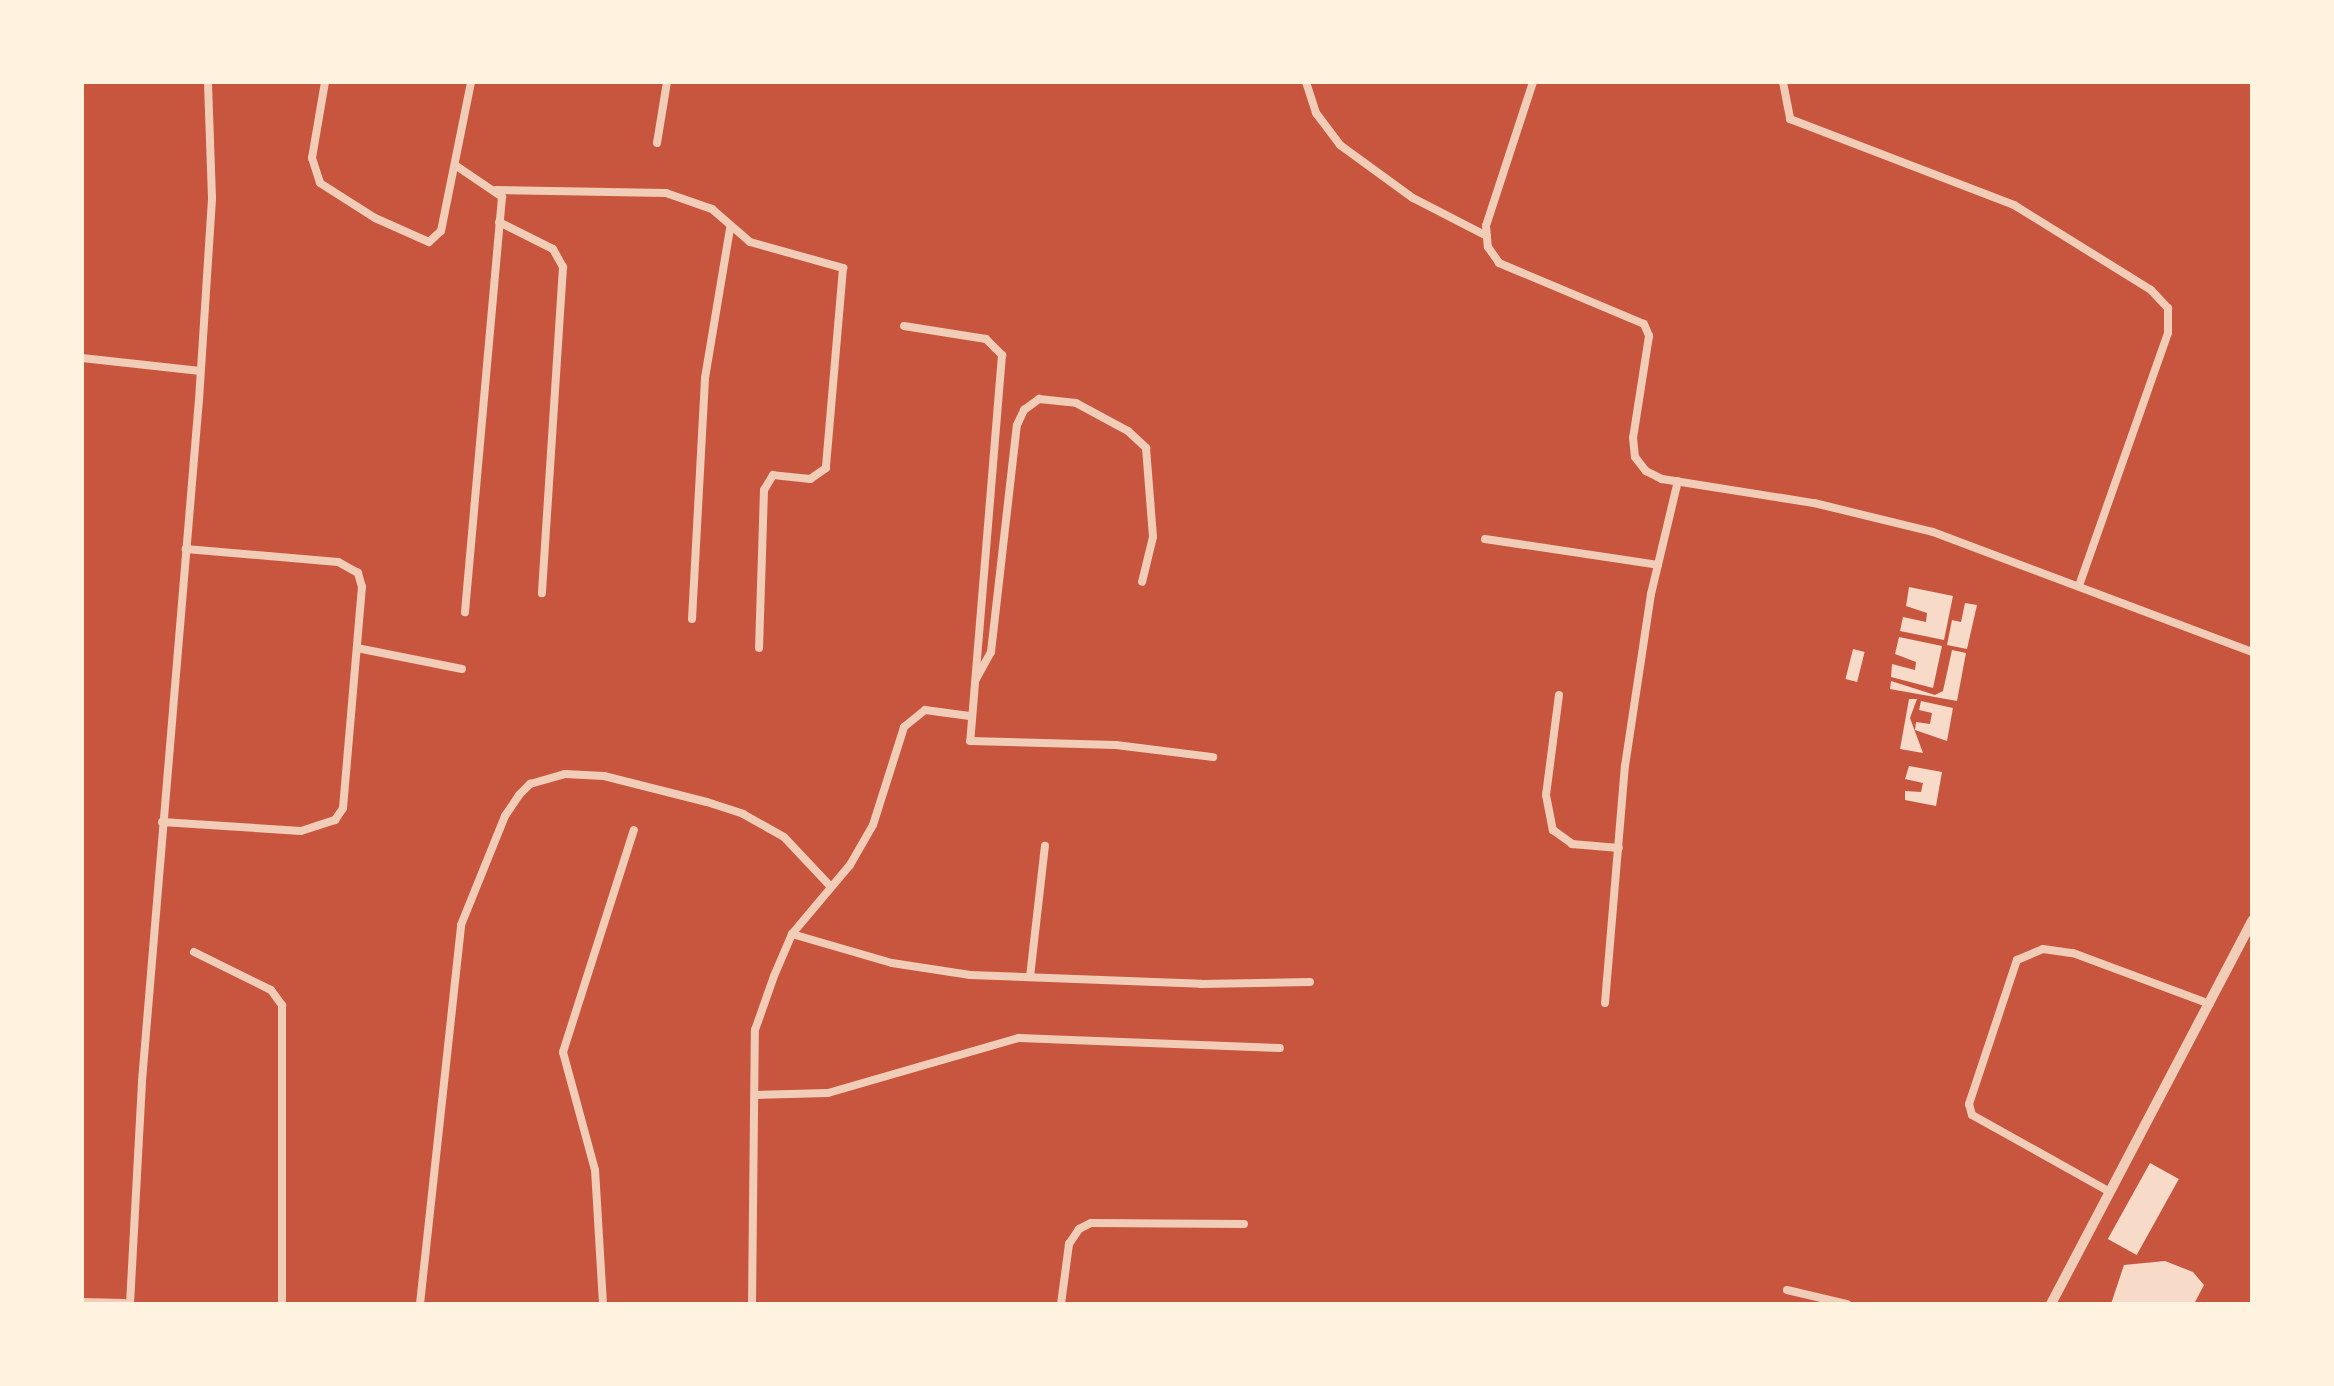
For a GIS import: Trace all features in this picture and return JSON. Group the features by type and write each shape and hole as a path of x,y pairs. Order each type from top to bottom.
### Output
{"street":[{"path":"82,1303 127,1304 212,198 208,82"},
{"path":"325,82 312,158 317,179 329,191 429,242 441,231 471,82"},
{"path":"657,143 667,82"},
{"path":"1306,82 1316,113 1340,145 1413,198 1487,236 1499,263 1644,324 1649,336 1635,405 1635,457 1646,471 1678,481 1814,503 1933,532 2252,652"},
{"path":"1487,236 1533,82"},
{"path":"1783,82 1790,119 2014,205 2151,290 2168,308 2168,333 2079,586"},
{"path":"455,165 496,190 502,197 465,612"},
{"path":"496,190 666,193 712,209 730,228 750,242 839,264 845,272 826,468 810,479 773,475 764,490 759,648"},
{"path":"499,222 553,249 563,267 542,593"},
{"path":"692,619 705,378 730,228"},
{"path":"904,326 986,339 1002,355 976,679 966,735 974,744 1116,745 1213,757"},
{"path":"82,358 200,371"},
{"path":"976,679 991,652 1017,425 1024,410 1039,399 1076,403 1128,431 1146,448 1153,537 1142,582"},
{"path":"1605,1003 1625,766 1658,565 1678,481"},
{"path":"1485,539 1658,565"},
{"path":"162,822 301,831 335,820 343,808 362,587 349,565 186,549"},
{"path":"357,648 462,669"},
{"path":"1559,695 1546,795 1553,830 1572,844 1619,848"},
{"path":"752,1304 755,1030 792,934 829,885 850,865 873,825 911,718 925,710 970,716"},
{"path":"420,1304 461,925 499,830 519,795 530,784 565,774 604,776 707,802 743,814 784,837 829,885"},
{"path":"603,1304 595,1170 563,1052 634,830"},
{"path":"1030,977 1045,846"},
{"path":"2051,1304 2248,936 2252,921"},
{"path":"792,934 892,963 1030,977 1310,982"},
{"path":"2110,1192 1972,1115 1969,1104 2017,960 2043,949 2073,953 2210,1004"},
{"path":"194,952 261,984 282,1005 282,1304"},
{"path":"755,1095 828,1093 1019,1038 1280,1048"},
{"path":"1061,1304 1069,1244 1079,1229 1091,1223 1244,1224"},
{"path":"1787,1290 1847,1304"}],"building":[{"path":"1909,587 1953,596 1944,640 1900,631 1903,617 1926,622 1927,613 1906,606"},
{"path":"1965,603 1977,605 1967,649 1947,645 1952,620 1961,622"},
{"path":"1899,637 1942,646 1933,688 1891,677 1892,664 1915,670 1916,662 1895,654"},
{"path":"1853,649 1865,652 1857,682 1846,679"},
{"path":"1952,650 1966,653 1957,701 1890,689 1891,681 1935,695 1943,691"},
{"path":"1909,699 1917,699 1910,718 1923,753 1900,749"},
{"path":"1921,701 1953,708 1947,741 1915,730 1916,722 1930,724 1932,713 1919,710"},
{"path":"1909,766 1942,772 1936,806 1905,800 1905,791 1921,792 1923,783 1905,779"},
{"path":"2150,1163 2179,1179 2137,1255 2108,1239"},
{"path":"2165,1261 2193,1272 2204,1285 2194,1304 2111,1304 2124,1265"}]}
